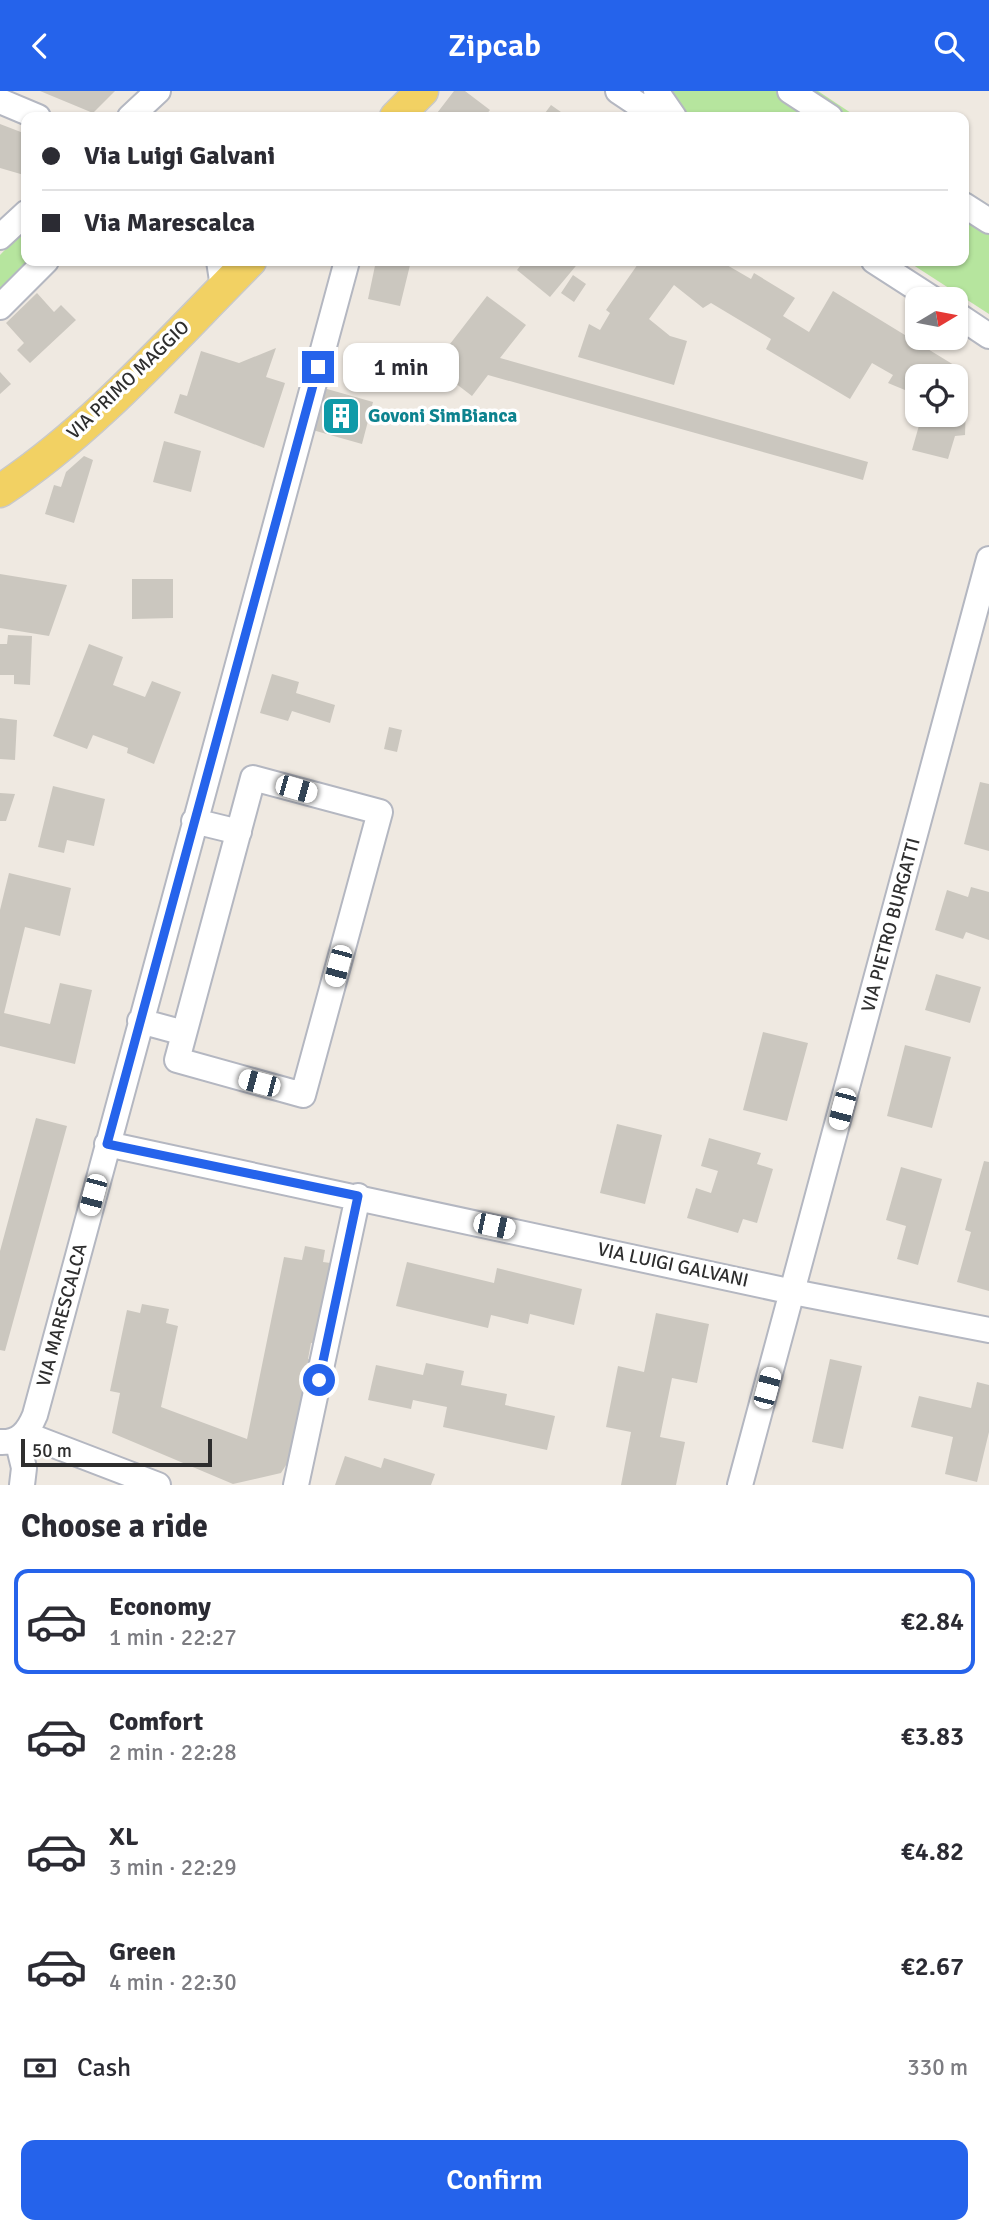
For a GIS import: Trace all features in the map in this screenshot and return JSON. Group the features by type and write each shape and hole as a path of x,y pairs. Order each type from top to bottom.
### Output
{"main road":[{"path":"401,112 422,91"},
{"name":"VIA PRIMO MAGGIO","path":"0,491 43,460 89,419 221,274 239,266"}],"street":[{"path":"135,112 158,91"},
{"path":"618,91 650,112"},
{"path":"656,91 671,112"},
{"path":"790,91 822,112"},
{"path":"0,101 26,112"},
{"path":"969,208 989,221"},
{"path":"0,237 21,218"},
{"path":"0,307 41,266"},
{"name":"VIA MARESCALCA","path":"14,1438 38,1405 346,266"},
{"path":"882,266 914,287"},
{"path":"968,322 989,336"},
{"name":"VIA PIETRO BURGATTI","path":"740,1485 989,559"},
{"path":"253,778 380,812 303,1095 177,1060 239,832 253,778"},
{"path":"194,821 239,832"},
{"path":"140,1021 184,1033"},
{"name":"VIA LUIGI GALVANI","path":"107,1144 358,1196 793,1292 989,1330"},
{"path":"296,1485 358,1196"},
{"path":"14,1438 24,1468 22,1485"},
{"path":"14,1438 158,1485"}],"green space":[{"path":"667,91 818,91 850,112 681,112"},
{"path":"969,192 989,205 989,314 968,300 968,287 947,287 915,266 969,266"},
{"path":"21,233 21,266 29,266 0,295 0,255"}],"building":[{"path":"40,91 115,91 94,112"},
{"path":"454,91 465,91 490,110 488,112 438,112"},
{"path":"551,105 561,112 546,112"},
{"path":"0,124 21,132 21,174 0,168"},
{"path":"375,266 410,266 400,306 368,299"},
{"path":"520,266 576,266 550,297 517,270"},
{"path":"637,266 729,266 751,279 754,273 795,298 783,316 809,332 833,291 905,335 905,350 929,350 952,364 905,364 905,390 888,383 893,375 872,363 850,399 766,349 771,339 711,303 703,308 674,285 649,319 670,336 687,341 674,385 578,357 589,324 600,330 610,313 606,310"},
{"path":"573,275 586,284 574,302 561,293"},
{"path":"37,293 54,312 61,305 76,320 30,363 17,350 24,343 6,323"},
{"path":"487,296 526,325 500,358 868,462 863,480 488,375 472,396 433,366"},
{"path":"276,348 266,377 285,383 264,448 174,413 180,394 187,396 201,351 239,363"},
{"path":"0,372 11,384 0,394"},
{"name":"Govoni SimBianca","path":"320,387 373,402 362,444 309,429"},
{"path":"919,427 965,427 965,435 955,436 948,459 912,450"},
{"path":"164,441 201,451 191,492 153,482"},
{"path":"84,456 93,460 74,523 45,514 54,485 61,487 66,472"},
{"path":"0,574 67,585 49,636 0,628"},
{"path":"132,579 173,579 173,618 132,619"},
{"path":"8,635 32,636 30,685 14,684 14,675 0,675 0,644 7,644"},
{"path":"89,644 123,657 113,685 145,697 152,681 181,692 154,764 127,753 128,748 93,735 87,749 53,736"},
{"path":"272,674 299,682 296,693 335,705 330,723 292,711 288,721 260,713"},
{"path":"0,718 17,720 15,760 0,759"},
{"path":"389,727 402,730 397,752 384,749"},
{"path":"980,782 989,784 989,851 964,844"},
{"path":"53,786 105,799 94,846 67,840 64,853 38,847"},
{"path":"0,793 15,794 6,821 0,821"},
{"path":"9,873 71,888 60,936 25,927 4,1013 50,1024 60,983 92,990 75,1064 0,1046 0,910"},
{"path":"971,887 989,892 989,940 966,932 963,939 935,930 947,890 968,897"},
{"path":"936,974 981,987 970,1023 925,1010"},
{"path":"763,1032 808,1043 787,1121 743,1110"},
{"path":"905,1045 951,1057 932,1128 887,1116"},
{"path":"36,1118 67,1126 5,1351 0,1350 0,1251"},
{"path":"617,1124 662,1135 645,1204 600,1193"},
{"path":"709,1138 761,1153 757,1164 773,1169 757,1223 743,1219 738,1233 687,1218 696,1188 711,1193 718,1171 701,1166"},
{"path":"984,1161 989,1162 989,1291 957,1282 971,1232 965,1230"},
{"path":"901,1167 942,1179 918,1265 897,1259 906,1226 886,1220"},
{"path":"305,1246 325,1250 323,1262 338,1264 321,1344 311,1343 308,1359 317,1361 300,1443 281,1473 233,1484 112,1433 120,1393 110,1391 127,1310 140,1313 142,1304 169,1309 166,1323 178,1326 161,1407 247,1439 284,1257 302,1260"},
{"path":"407,1262 494,1283 497,1268 582,1289 574,1325 530,1314 528,1324 491,1315 488,1328 396,1306"},
{"path":"656,1313 709,1324 697,1383 672,1378 660,1437 685,1442 676,1485 621,1485 631,1432 606,1427 618,1366 644,1372"},
{"path":"830,1359 862,1366 843,1449 812,1442"},
{"path":"426,1363 464,1371 461,1385 507,1394 505,1405 555,1416 547,1450 443,1427 447,1407 413,1400 411,1409 368,1400 376,1365 423,1375"},
{"path":"977,1382 989,1385 989,1432 977,1482 945,1474 953,1437 911,1427 919,1396 971,1408"},
{"path":"345,1456 381,1468 384,1458 435,1474 431,1485 335,1485"}],"place":[{"name":"Govoni SimBianca","path":"341,416"}],"route":[{"path":"318,367 107,1144 358,1196 319,1380"}]}
